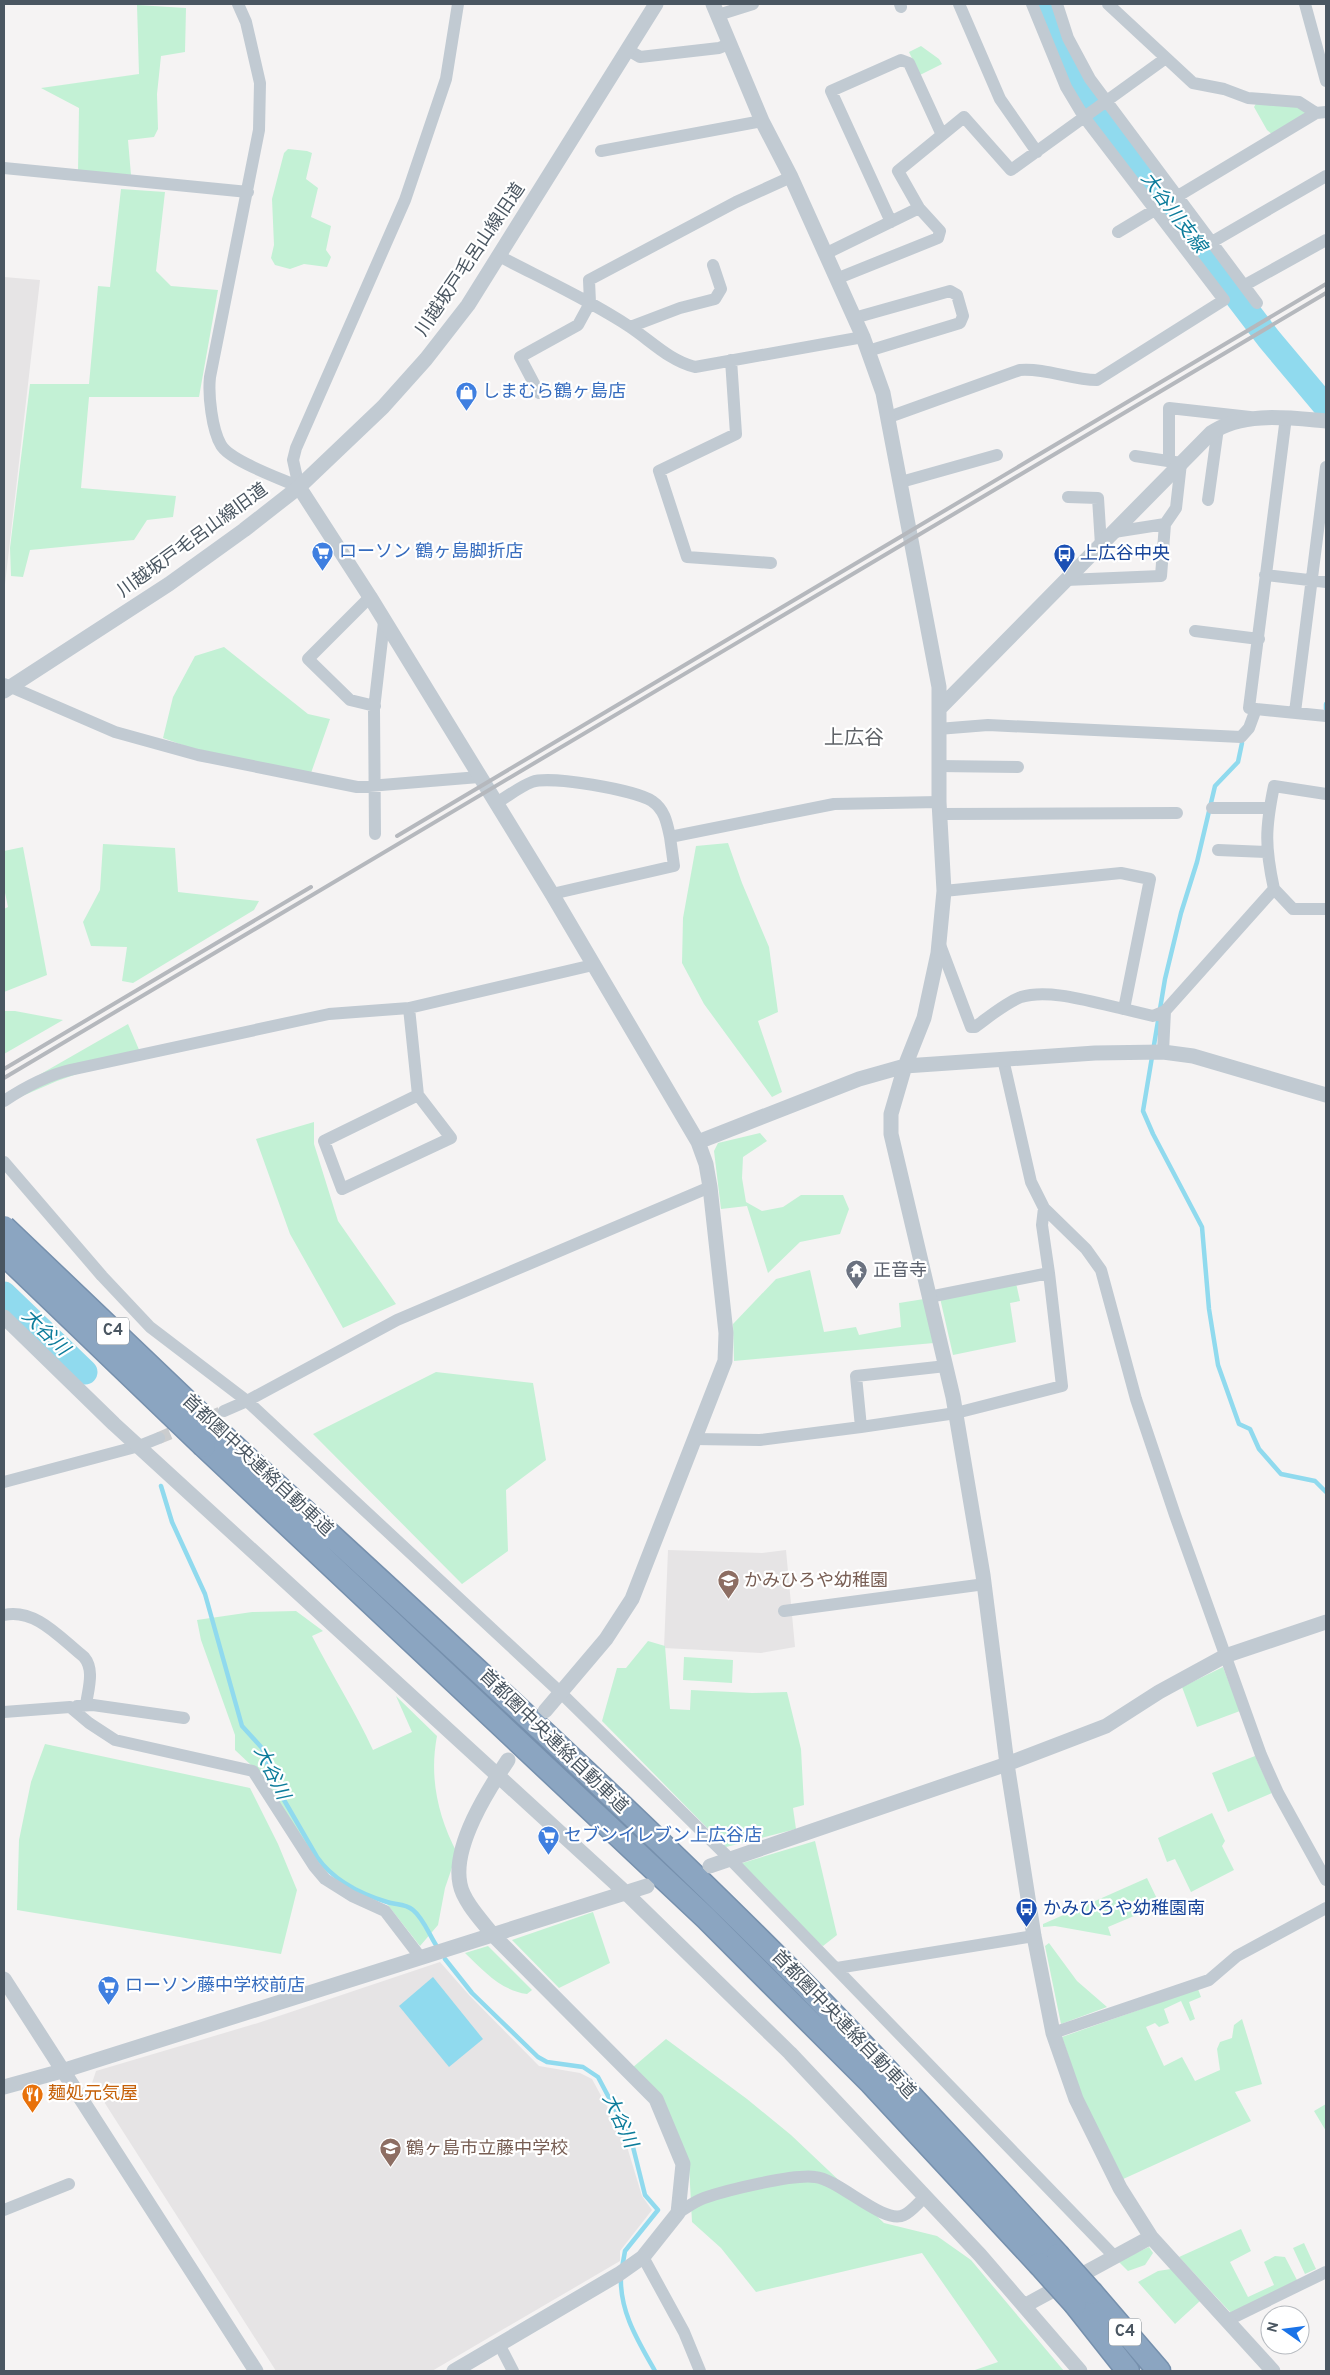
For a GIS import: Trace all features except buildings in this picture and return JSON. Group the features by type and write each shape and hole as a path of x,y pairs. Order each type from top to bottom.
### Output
{"highway":[{"name":"首都圏中央連絡自動車道","path":"4,1227 213,1441"},
{"name":"首都圏中央連絡自動車道","path":"4,1254 213,1441 432,1626 717,1898 886,2068 1083,2299 1159,2371"},
{"name":"首都圏中央連絡自動車道","path":"1083,2299 1128,2371"}],"street":[{"path":"238,4 246,22 260,83 259,130 210,377 210,407 221,447 248,465 299,487"},
{"path":"458,4 446,79 405,200 296,448 293,460 299,487 370,596 384,622 552,894 698,1142 706,1164 710,1187 727,1344 720,1375 632,1599 606,1639 545,1711"},
{"name":"川越坂戸毛呂山線旧道","path":"6,687 169,584 244,530 299,487 383,407 426,359 468,305 656,4"},
{"path":"753,4 716,10 762,121 791,177 865,344 889,418 939,687 939,808 944,891 939,942 928,1003 905,1066 891,1114 891,1134 956,1413 985,1584 1007,1764 1034,1936 1053,2033 1076,2099 1120,2188 1152,2237 1273,2371"},
{"path":"959,4 1000,99 1037,152"},
{"path":"889,418 1020,370 1041,370 1086,380 1097,380 1224,300 1156,208 1084,117 1066,87 1032,4"},
{"path":"1056,4 1068,38 1105,102 1175,198 1212,242 1258,303"},
{"path":"1108,4 1193,82 1224,89 1248,98 1299,102 1321,112"},
{"path":"1305,4 1326,81"},
{"path":"628,50 640,57 719,48 729,44"},
{"path":"836,279 938,238 940,230 919,208 898,171 964,117 1011,170 1166,58"},
{"path":"891,222 831,91 901,60 909,63 942,134"},
{"path":"1118,232 1321,112"},
{"path":"601,151 762,121"},
{"path":"4,168 248,192"},
{"path":"1212,242 1326,176"},
{"path":"539,393 520,357 578,325 590,303 589,280 736,202 791,177"},
{"path":"825,254 919,208"},
{"path":"1245,285 1326,240"},
{"path":"500,256 590,303 630,327 682,364 695,367 731,360 865,344 960,323 963,316 957,295 950,291 854,318"},
{"path":"630,327 680,308 715,299 721,289 713,265"},
{"path":"731,360 736,434 659,471 687,557 772,562"},
{"path":"1066,580 1161,576 1164,524 1176,508 1175,462 1169,408 1267,418 1326,421"},
{"path":"939,709 1114,532 1175,462 1218,428 1249,420 1267,418"},
{"path":"1286,418 1249,708 1326,716"},
{"path":"1208,500 1218,428"},
{"path":"901,482 997,455"},
{"path":"1135,456 1175,462"},
{"path":"1295,712 1326,467"},
{"path":"1068,497 1098,498 1101,545"},
{"path":"1114,532 1164,524"},
{"path":"1265,576 1326,582"},
{"path":"370,596 308,658 350,700 375,706"},
{"path":"375,834 375,706 384,622"},
{"path":"1195,631 1259,639"},
{"path":"6,687 114,732 189,752 357,787 479,777"},
{"path":"938,729 988,726 1241,737 1249,728 1256,709"},
{"path":"938,766 1018,767"},
{"path":"496,804 533,782 546,780 588,784 629,793 651,801 665,814 674,866 552,894"},
{"path":"1326,794 1274,786 1269,808 1266,852 1274,889 1293,909 1326,910"},
{"path":"670,837 834,804 1178,813"},
{"path":"1212,808 1269,808"},
{"path":"1218,850 1266,852"},
{"path":"944,891 1121,873 1150,879 1124,1009"},
{"path":"939,942 970,1027 975,1027 1020,997 1036,995 1070,997 1153,1016 1165,1011 1274,889"},
{"path":"4,1101 28,1085 51,1075 70,1070 329,1014 410,1008 593,965"},
{"path":"410,1008 418,1095 451,1138 342,1189 324,1141 418,1095"},
{"path":"1163,1052 1165,1011"},
{"path":"698,1142 859,1079 905,1066 1095,1052 1163,1052 1193,1056 1326,1095"},
{"path":"1003,1059 1031,1182 1044,1208 1086,1249 1101,1270 1136,1399 1261,1755 1278,1793 1326,1880"},
{"path":"4,1162 102,1276 150,1327 247,1401 561,1693 731,1860 1115,2257"},
{"path":"224,1411 247,1401 397,1320 710,1187"},
{"path":"694,1439 760,1440 861,1427 956,1413 1062,1386 1042,1225 1044,1208"},
{"path":"929,1297 1049,1273"},
{"path":"4,1317 139,1446 626,1893 790,2053 1024,2306 1080,2371"},
{"path":"861,1427 856,1376 946,1366"},
{"path":"4,1482 139,1446 159,1438"},
{"path":"784,1611 985,1584"},
{"path":"4,1615 21,1614 40,1622 84,1657 90,1664 86,1705"},
{"path":"710,1866 1007,1764 1106,1726 1159,1692 1225,1656 1326,1622"},
{"path":"4,1712 86,1705 184,1718"},
{"path":"70,1707 88,1724 115,1740 253,1771 314,1866 325,1879 352,1896 385,1910 422,1958"},
{"path":"508,1760 498,1775 470,1829 460,1855 460,1884 474,1913 493,1935 656,2099 683,2164 678,2214"},
{"path":"4,2087 62,2071 647,1886"},
{"path":"1053,2033 1209,1980 1237,1956 1326,1908"},
{"path":"837,1968 1034,1936"},
{"path":"4,1979 256,2371"},
{"path":"454,2371 619,2274 643,2257 678,2214 702,2198 801,2176 818,2177 836,2184 880,2212 894,2216 904,2215 924,2198"},
{"path":"4,2210 69,2184"},
{"path":"1024,2306 1152,2237"},
{"path":"643,2257 684,2332 700,2371"},
{"path":"1228,2320 1326,2272"},
{"path":"499,2344 514,2371"}],"shaded area":[{"path":"4,277 40,280 4,593"},
{"name":"かみひろや幼稚園","path":"668,1550 762,1553 786,1550 795,1647 761,1653 664,1648"},
{"name":"鶴ヶ島市立藤中学校","path":"440,1962 469,1995 539,2066 580,2073 592,2079 625,2140 642,2196 652,2210 620,2251 620,2261 432,2371 276,2371 92,2083 96,2071 258,2023"}],"green space":[{"path":"137,5 186,8 185,52 161,56 157,94 158,129 154,137 128,140 131,175 78,171 79,108 41,88 139,74"},
{"path":"921,46 939,59 942,64 920,75 909,52"},
{"path":"1257,102 1296,104 1309,114 1273,135 1267,130 1254,107"},
{"path":"288,149 312,153 306,179 318,188 311,217 331,226 326,250 331,257 327,267 304,264 290,269 275,265 271,258 274,245 272,199 284,153"},
{"path":"121,189 165,192 156,271 171,286 218,290 199,397 89,397 81,488 176,496 173,517 147,520 134,540 30,550 23,577 11,576 10,548 30,384 89,384 98,286 110,287"},
{"path":"224,647 308,714 330,719 311,773 191,748 163,738 173,697 195,656"},
{"path":"728,843 742,883 769,947 778,1012 758,1021 782,1092 772,1097 704,1004 682,963 683,918 696,846"},
{"path":"103,844 175,848 178,892 259,901 254,910 133,983 122,981 127,947 91,946 83,922 100,890"},
{"path":"23,847 47,975 4,992 4,909 8,907 4,888 4,851"},
{"path":"4,1011 15,1011 63,1020 4,1054"},
{"path":"128,1024 140,1052 57,1081 4,1104 4,1095"},
{"path":"314,1122 314,1144 338,1221 396,1304 343,1328 290,1234 256,1139"},
{"path":"760,1133 767,1141 743,1157 742,1178 746,1202 762,1211 783,1207 801,1195 843,1195 849,1209 840,1234 800,1242 768,1273 747,1206 721,1209 714,1151 718,1143"},
{"path":"810,1270 824,1332 856,1327 859,1335 901,1327 899,1303 924,1299 934,1343 734,1361 733,1324 776,1279"},
{"path":"1016,1283 1020,1301 1010,1303 1016,1342 953,1355 940,1298"},
{"path":"436,1372 533,1383 546,1460 506,1490 508,1551 462,1584 313,1434"},
{"path":"296,1611 323,1631 312,1636 373,1750 412,1732 396,1696 437,1736 434,1767 437,1796 440,1811 457,1853 445,1888 438,1925 420,1946 387,1904 325,1871 280,1808 267,1780 235,1750 235,1735 201,1640 197,1620 252,1612"},
{"path":"648,1641 665,1646 670,1709 690,1710 691,1690 752,1693 787,1692 801,1749 804,1805 793,1808 796,1829 726,1847 602,1721 617,1668 626,1668"},
{"path":"684,1657 733,1660 732,1683 683,1680"},
{"path":"1223,1667 1240,1711 1197,1727 1182,1687"},
{"path":"45,1744 250,1788 278,1844 297,1890 281,1954 17,1910 19,1840 31,1782"},
{"path":"1255,1756 1272,1793 1228,1812 1212,1773"},
{"path":"1212,1813 1225,1841 1222,1846 1234,1870 1191,1892 1175,1859 1167,1862 1158,1838"},
{"path":"815,1841 837,1935 823,1946 808,1935 739,1864"},
{"path":"1147,1878 1160,1905 1108,1927 1111,1936 1055,1926 1043,1927 1043,1924"},
{"path":"593,1912 610,1963 559,1988 512,1940"},
{"path":"1049,1943 1077,1981 1107,2007 1061,2024 1045,1946"},
{"path":"488,1946 532,1990 527,1994 517,1992 501,1984 465,1953"},
{"path":"1198,1989 1201,1997 1189,2002 1195,2019 1190,2021 1181,2001 1164,2009 1169,2023 1159,2027 1155,2023 1146,2027 1164,2066 1182,2057 1195,2081 1220,2070 1217,2049 1220,2042 1232,2038 1234,2025 1242,2019 1262,2084 1235,2092 1251,2121 1121,2180 1085,2105 1062,2037"},
{"path":"666,2039 747,2099 791,2135 884,2223 937,2236 971,2260 1064,2371 972,2371 998,2362 922,2253 756,2292 721,2248 692,2222 689,2165 632,2068"},
{"path":"1326,2104 1326,2131 1314,2111"},
{"path":"1241,2229 1251,2251 1230,2262 1248,2297 1274,2285 1264,2262 1275,2256 1285,2257 1297,2280 1232,2314 1179,2257"},
{"path":"1304,2243 1316,2269 1305,2274 1293,2248"},
{"path":"1149,2247 1153,2253 1145,2265 1128,2271 1118,2261"},
{"path":"1171,2269 1200,2301 1175,2324 1138,2282 1158,2271"}],"water":[{"path":"433,1977 483,2039 449,2067 399,2006"}],"waterway":[{"name":"大谷川支線","path":"1045,4 1054,32 1089,103 1269,339 1326,407"},
{"path":"1326,704 1326,709"},
{"path":"1242,743 1238,762 1215,786 1197,862 1181,913 1165,979 1143,1111 1153,1134 1202,1227 1209,1309 1218,1365 1239,1424 1250,1429 1259,1449 1281,1474 1315,1481 1326,1492"},
{"name":"大谷川","path":"4,1294 85,1372"},
{"name":"大谷川","path":"161,1486 172,1522 205,1594 242,1726 262,1748 273,1781 317,1857 331,1873 348,1885 377,1899 404,1905 413,1910 423,1922 436,1945"},
{"name":"大谷川","path":"445,1959 472,1993 538,2057 547,2062 583,2067 598,2077 631,2139 645,2195 658,2210 625,2251 622,2268"},
{"name":"大谷川","path":"621,2275 621,2288 626,2313 636,2337 655,2371"}],"tunnel":[{"path":"159,1438 224,1411"}],"railway":[{"path":"397,836 1326,284"},
{"path":"4,1078 1326,293"},
{"path":"4,1069 311,887"}],"place":[{"name":"しまむら鶴ヶ島店","path":"466,411"},
{"name":"ローソン 鶴ヶ島脚折店","path":"323,571"},
{"name":"上広谷中央","path":"1064,573"},
{"name":"正音寺","path":"857,1290"},
{"name":"かみひろや幼稚園","path":"728,1600"},
{"name":"セブンイレブン上広谷店","path":"548,1855"},
{"name":"かみひろや幼稚園南","path":"1027,1928"},
{"name":"ローソン藤中学校前店","path":"109,2005"},
{"name":"麺処元気屋","path":"32,2113"},
{"name":"鶴ヶ島市立藤中学校","path":"390,2168"}],"district":[{"name":"上広谷","path":"854,739"}]}
